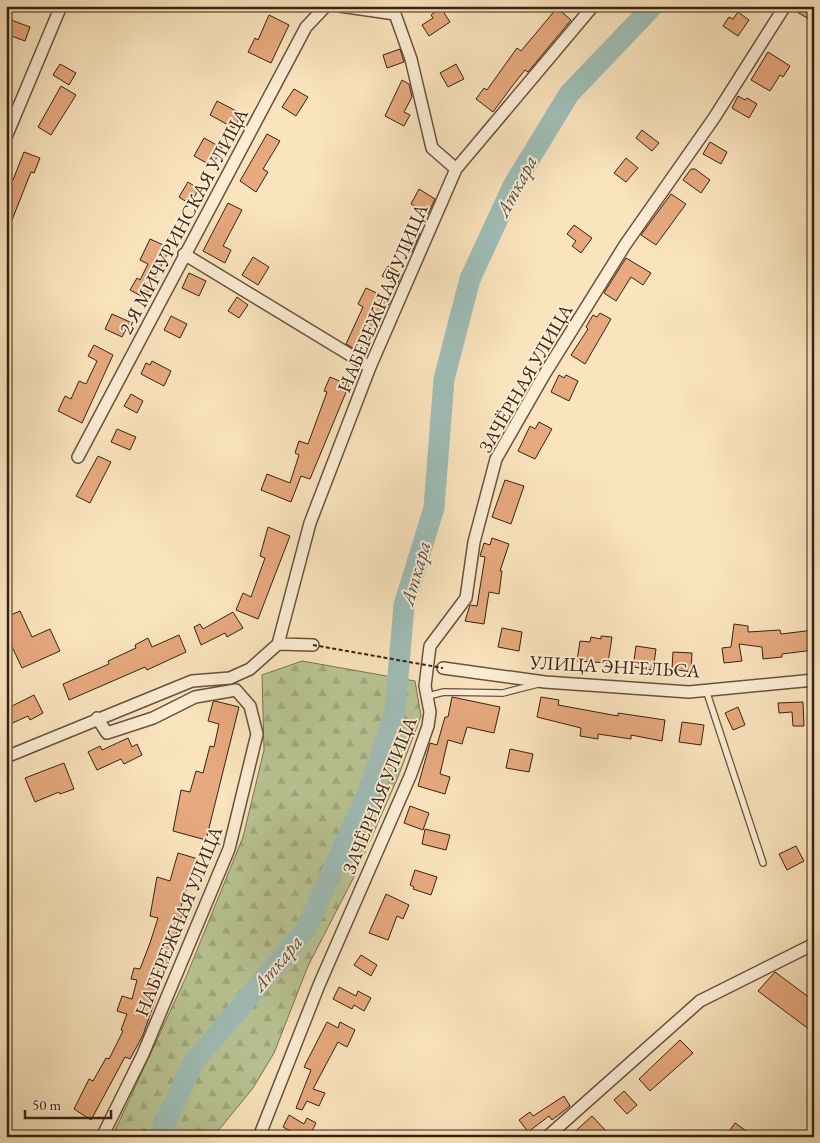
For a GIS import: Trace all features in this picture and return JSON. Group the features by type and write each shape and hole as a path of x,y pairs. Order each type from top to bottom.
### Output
{"street":[{"path":"6,137 61,6"},
{"name":"2-Я МИЧУРИНСКАЯ УЛИЦА","path":"78,457 306,27 326,6"},
{"path":"340,6 395,10 411,60 432,148 456,169"},
{"name":"НАБЕРЕЖНАЯ УЛИЦА","path":"278,644 310,523 370,367 456,169 594,6"},
{"name":"ЗАЧЁРНАЯ УЛИЦА","path":"259,1137 319,985 410,774 428,726 430,712 425,686 430,646 466,598 474,542 496,459 544,375 625,245 714,118 784,6"},
{"path":"184,254 370,367"},
{"path":"6,756 192,681 230,678 250,669 278,644 313,645"},
{"name":"УЛИЦА ЭНГЕЛЬСА","path":"443,668 545,682 689,692 814,680"},
{"name":"НАБЕРЕЖНАЯ УЛИЦА","path":"97,718 107,733 153,718 195,697 236,690 250,706 257,734 229,848 143,1054 102,1137"},
{"path":"547,1137 700,1001 814,944"}],"lane":[{"path":"428,696 444,692 503,693 545,682"},
{"path":"706,690 763,863"}],"path":[{"path":"313,645 443,668"}],"green space":[{"path":"302,661 415,681 421,716 398,777 356,873 308,966 274,1053 253,1088 213,1137 112,1137 186,977 243,837 264,750 262,675"}],"building":[{"path":"801,6 814,6 814,22 797,12"},
{"path":"441,8 450,22 429,36 422,25 433,18 431,15"},
{"path":"557,8 571,20 528,72 525,70 493,112 476,99 484,88 487,90 517,48 521,51"},
{"path":"738,12 749,20 738,36 723,26 729,17 733,19"},
{"path":"269,15 289,25 271,63 248,52 255,38 258,40"},
{"path":"11,20 30,27 25,41 6,34"},
{"path":"400,49 404,62 387,68 383,55"},
{"path":"768,52 790,66 783,77 780,75 770,91 751,80"},
{"path":"60,64 76,73 69,85 53,75"},
{"path":"456,64 464,79 448,87 440,73"},
{"path":"402,80 409,84 412,97 404,112 410,115 404,126 385,116"},
{"path":"61,86 76,95 51,135 38,127"},
{"path":"294,89 308,97 296,116 282,107"},
{"path":"738,96 745,100 747,98 757,104 749,118 732,108"},
{"path":"217,101 242,114 234,128 210,115"},
{"path":"642,130 659,143 652,151 636,138"},
{"path":"267,134 280,141 263,169 268,172 256,192 240,181"},
{"path":"204,138 222,148 212,166 194,156"},
{"path":"710,142 727,152 721,164 703,154"},
{"path":"24,152 40,158 34,173 31,172 6,235 6,189 10,179 13,180"},
{"path":"626,158 638,168 626,182 614,173"},
{"path":"691,169 695,169 710,180 701,193 683,180"},
{"path":"188,182 199,189 190,204 179,197"},
{"path":"419,189 435,199 428,214 411,204"},
{"path":"671,194 686,204 656,245 641,235"},
{"path":"228,203 242,210 223,246 231,250 225,263 203,251"},
{"path":"574,225 592,238 581,253 572,246 576,241 567,234"},
{"path":"415,230 420,233 412,252 404,248"},
{"path":"150,239 170,248 145,298 130,290 137,278 140,280 148,264 140,260"},
{"path":"253,257 269,267 258,285 242,275"},
{"path":"626,258 651,273 643,285 631,277 616,301 604,293"},
{"path":"388,266 402,274 397,285 382,276"},
{"path":"189,273 206,281 199,296 182,288"},
{"path":"366,288 391,300 362,353 346,344 363,307 358,304"},
{"path":"237,297 248,305 239,318 228,311"},
{"path":"600,313 611,319 585,364 571,355 588,329 586,327 593,315 597,317"},
{"path":"112,314 130,322 122,337 105,329"},
{"path":"171,316 187,324 180,338 164,330"},
{"path":"94,345 113,355 82,423 58,411 65,396 71,399 79,381 86,384 97,361 88,356"},
{"path":"152,361 171,371 164,386 141,374 146,363 150,365"},
{"path":"559,375 564,378 566,375 578,381 569,401 551,392"},
{"path":"330,377 349,385 310,479 301,476 291,502 261,490 267,474 290,483 299,455 295,453 299,441 308,444 327,392 324,391"},
{"path":"131,394 143,401 137,413 124,406"},
{"path":"539,422 552,429 535,459 518,451 530,426 535,429"},
{"path":"117,429 136,437 130,450 111,442"},
{"path":"98,456 111,462 90,503 76,496"},
{"path":"505,480 524,486 511,524 492,517"},
{"path":"268,527 290,536 258,619 236,610 243,593 251,597 265,558 260,556"},
{"path":"492,538 509,544 500,571 502,571 499,594 489,592 484,624 465,621 470,605 477,606 485,557 480,556 484,543 490,545"},
{"path":"20,611 32,637 50,629 60,651 22,668 6,634 6,617"},
{"path":"233,612 243,628 227,637 225,633 201,645 194,627 200,624 203,629"},
{"path":"734,624 748,626 748,632 780,630 781,634 814,630 814,650 782,654 782,657 763,659 762,647 739,644 742,661 724,663 722,648 731,647"},
{"path":"502,628 522,632 519,651 498,647"},
{"path":"179,635 186,652 147,670 145,667 69,700 63,684 109,664 108,661 136,648 135,645 148,638 152,647"},
{"path":"601,636 612,637 608,663 577,661 580,641 590,642 591,637 601,639"},
{"path":"636,646 656,649 653,670 633,667"},
{"path":"673,652 692,653 691,672 672,669"},
{"path":"34,695 43,713 30,720 28,716 6,726 6,709"},
{"path":"452,697 500,707 494,733 467,727 462,744 448,740 440,774 450,777 445,794 418,786 430,743 437,745 445,717 448,717"},
{"path":"541,697 559,700 558,705 618,716 618,713 665,720 662,741 631,735 631,739 598,734 598,739 580,736 581,728 537,717"},
{"path":"213,702 239,707 206,840 173,831 181,790 190,792 196,771 203,773 210,746 214,747 219,724 208,721"},
{"path":"803,702 804,726 793,726 792,712 779,713 778,703"},
{"path":"738,707 745,725 733,730 725,713"},
{"path":"682,722 704,725 701,745 679,742"},
{"path":"128,738 132,747 137,744 142,755 124,764 121,759 97,770 88,752 100,746 102,750"},
{"path":"510,749 533,754 529,772 506,768"},
{"path":"64,763 74,789 60,794 59,792 35,802 25,778"},
{"path":"410,806 429,813 423,830 404,823"},
{"path":"425,829 450,835 446,850 422,844"},
{"path":"796,846 804,861 787,870 779,854"},
{"path":"178,853 198,859 194,872 192,871 180,910 183,910 171,955 143,1035 130,1059 125,1057 91,1120 74,1109 89,1079 93,1081 106,1058 109,1059 123,1031 121,1030 127,1014 117,1011 122,996 132,999 137,980 131,979 134,968 140,969 158,918 150,916 157,877 170,881"},
{"path":"415,870 437,877 431,895 413,889 414,887 410,885"},
{"path":"386,894 409,905 403,919 397,916 388,940 369,933"},
{"path":"361,955 377,965 371,976 354,965"},
{"path":"775,972 814,1001 814,1033 758,991"},
{"path":"339,987 356,996 358,991 371,998 364,1011 354,1005 352,1009 333,999"},
{"path":"327,1022 338,1028 340,1022 355,1030 347,1047 338,1042 313,1089 325,1093 319,1106 307,1101 302,1110 296,1108 311,1070 304,1067"},
{"path":"680,1040 693,1053 650,1091 639,1079"},
{"path":"624,1091 637,1105 627,1114 614,1100"},
{"path":"564,1096 570,1106 552,1120 549,1116 528,1132 519,1120 530,1112 533,1116"},
{"path":"289,1115 304,1124 307,1118 316,1123 309,1137 302,1137 283,1127"},
{"path":"592,1116 606,1131 600,1137 569,1137"},
{"path":"735,1123 755,1137 725,1137"}],"waterway":[{"name":"Аткара","path":"159,1137 193,1063 306,929 370,788 395,712 404,605 434,508 444,379 470,279 513,186 569,94 653,6"}]}
